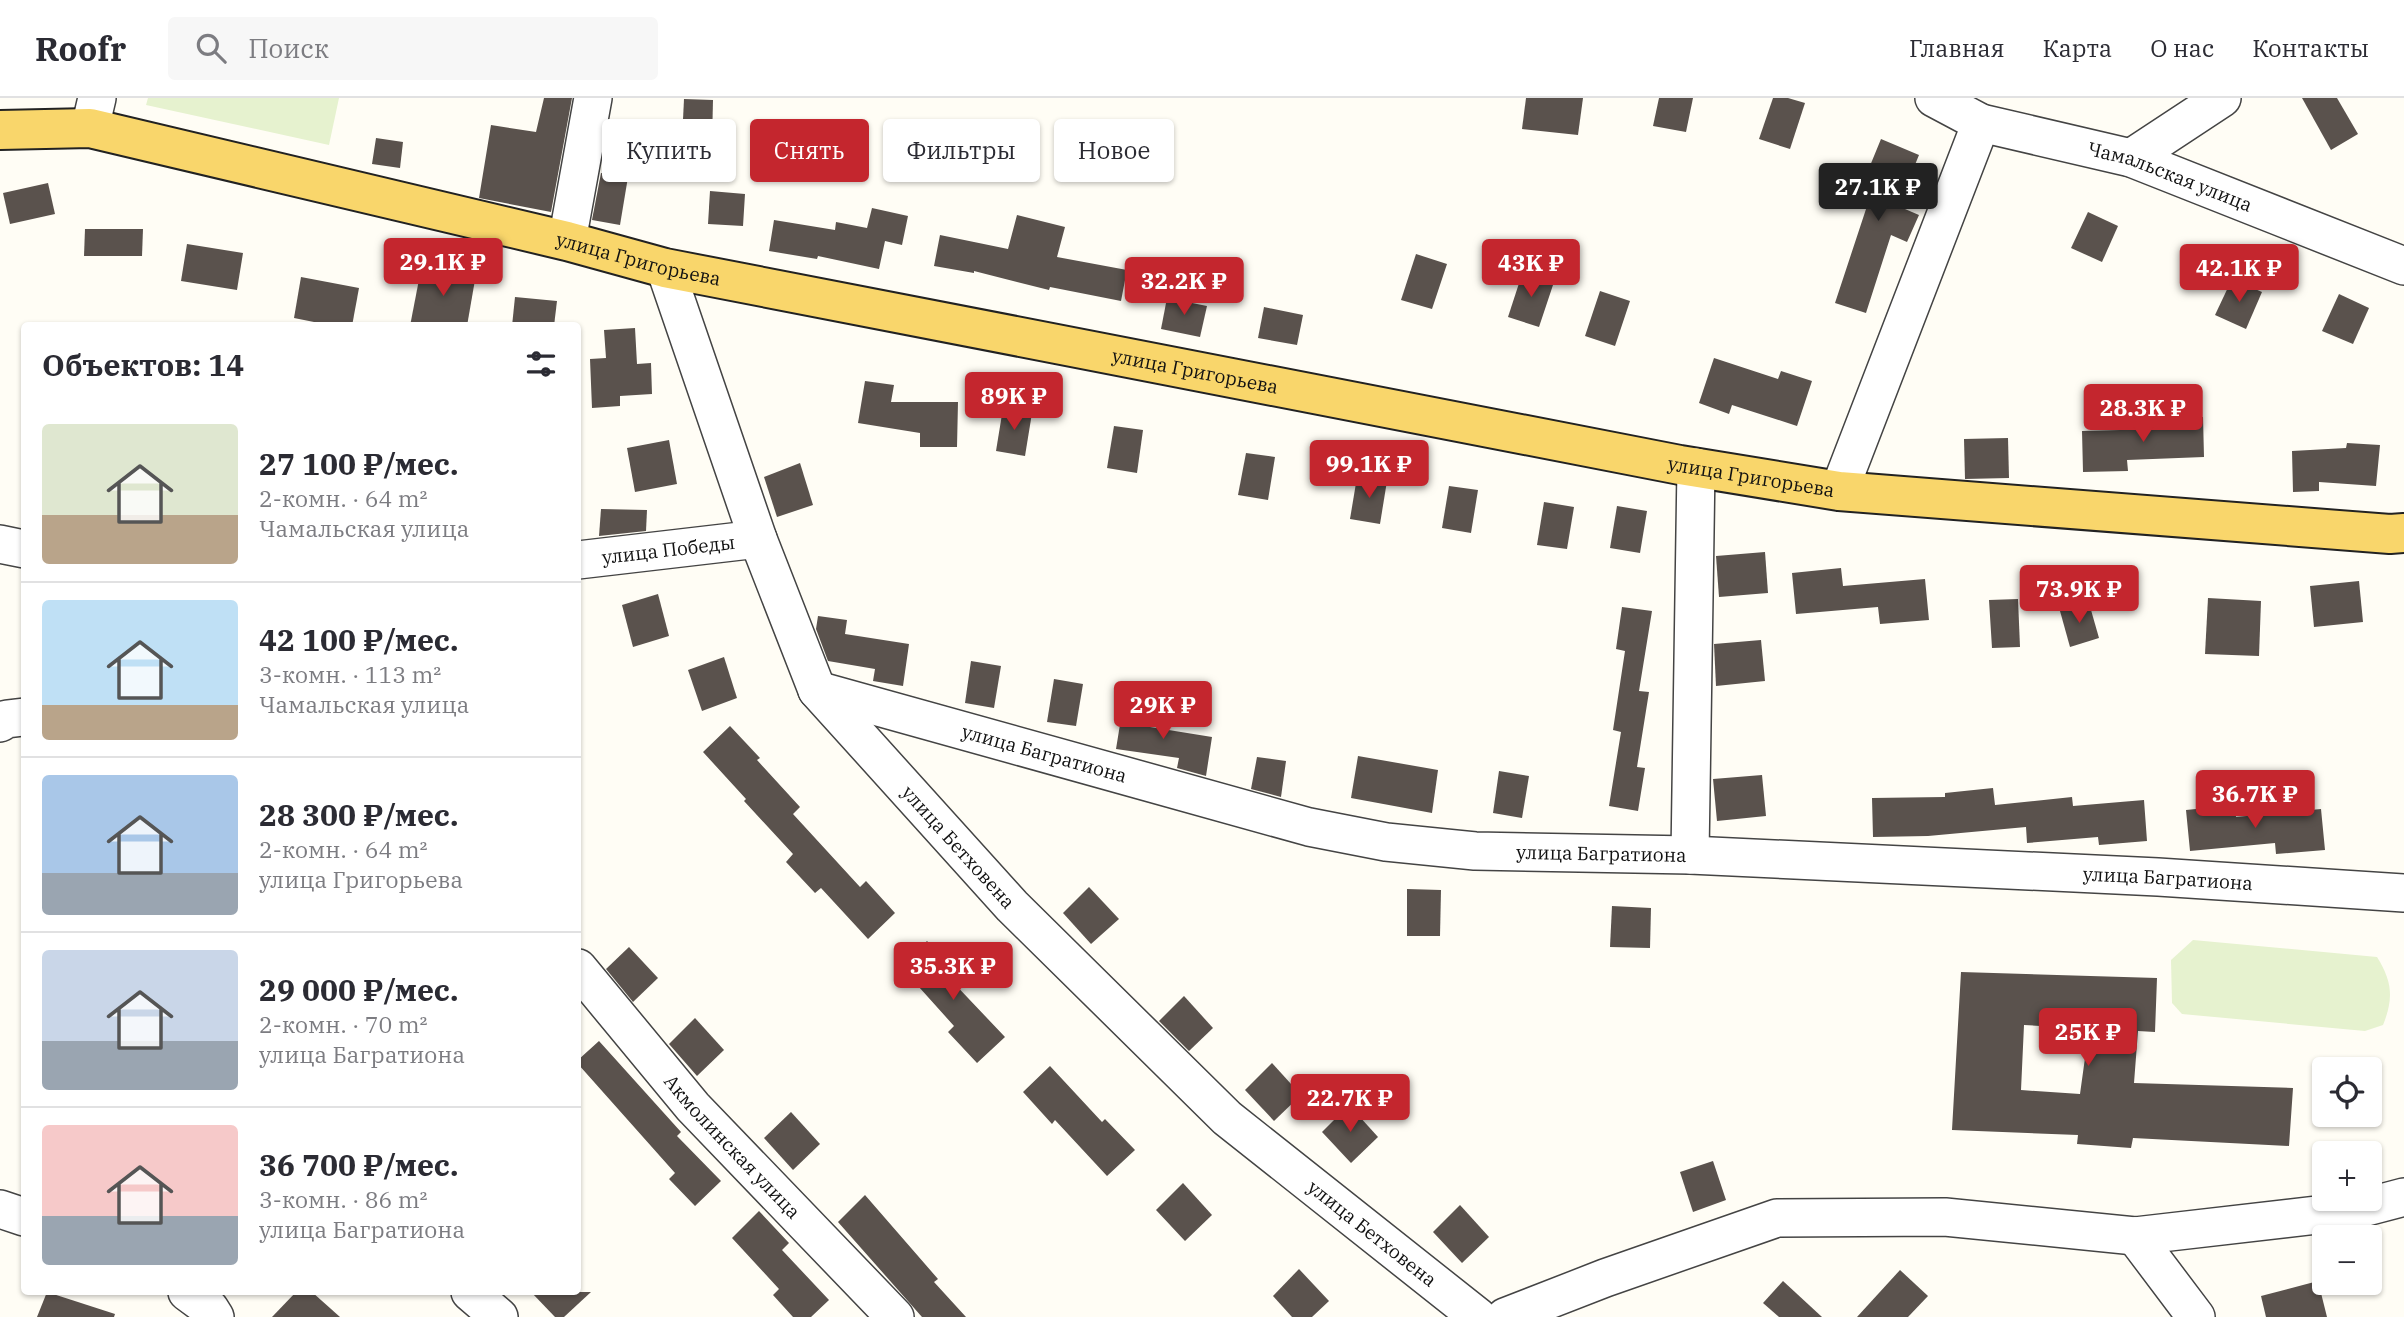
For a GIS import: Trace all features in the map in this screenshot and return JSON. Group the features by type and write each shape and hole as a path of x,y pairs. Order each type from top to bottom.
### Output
{"main road":[{"name":"улица Григорьева","path":"0,130 90,108 665,268 1248,383 1839,491 2404,533"}],"street":[{"path":"567,241 593,98"},
{"name":"Чамальская улица","path":"1934,98 1981,123 2131,158 2404,267"},
{"path":"2131,158 2222,98"},
{"path":"1839,491 1981,123"},
{"name":"улица Бетховена","path":"665,268 758,539 817,690 1012,906 1227,1118 1478,1317"},
{"path":"1690,855 1696,467"},
{"name":"улица Победы","path":"581,560 758,539"},
{"path":"0,544 21,548"},
{"name":"улица Багратиона","path":"817,690 1309,827 1386,842 1475,850 1690,855 2158,877 2404,893"},
{"path":"0,723 21,717"},
{"name":"Акмолинская улица","path":"581,972 693,1107 895,1317"},
{"path":"1505,1317 1605,1278 1777,1218 1945,1217 2135,1236 2351,1211 2404,1197"},
{"path":"0,1209 21,1216"},
{"path":"2135,1236 2196,1317"},
{"path":"191,1295 210,1309 215,1317"},
{"path":"473,1295 499,1317"}],"green space":[{"path":"148,98 339,98 329,145 146,105"},
{"path":"2193,940 2377,957 2386,974 2390,990 2389,1006 2383,1025 2365,1031 2182,1014 2172,1003 2171,960"}],"building":[{"path":"544,98 572,98 551,212 479,198 491,125 536,132"},
{"path":"1526,98 1583,98 1578,135 1522,129"},
{"path":"1659,98 1693,98 1686,132 1653,126"},
{"path":"1773,98 1788,98 1805,103 1790,149 1759,139"},
{"path":"2302,98 2337,98 2358,134 2331,150"},
{"path":"684,99 713,100 713,119 683,119"},
{"path":"376,138 403,142 400,168 372,164"},
{"path":"1881,139 1919,155 1898,206 1919,215 1907,242 1891,235 1866,313 1835,303 1869,200 1858,195"},
{"path":"601,173 602,182 627,182 620,225 592,220"},
{"path":"48,183 55,214 10,224 3,193"},
{"path":"710,191 745,194 743,226 708,224"},
{"path":"872,208 908,216 902,245 885,241 879,269 818,256 817,259 769,251 774,220 835,230 836,222 867,228"},
{"path":"2088,212 2118,226 2102,262 2071,248"},
{"path":"1017,215 1065,227 1057,257 1127,270 1121,301 1050,287 1049,290 974,271 934,266 940,235 1008,249"},
{"path":"85,229 143,229 142,256 84,256"},
{"path":"187,244 243,253 237,290 181,281"},
{"path":"1416,254 1447,264 1432,309 1401,300"},
{"path":"422,264 476,274 468,322 411,322"},
{"path":"1523,271 1554,282 1539,327 1508,317"},
{"path":"301,277 359,288 353,322 314,322 294,318"},
{"path":"2232,279 2262,292 2246,329 2215,315"},
{"path":"1600,291 1630,301 1615,346 1585,336"},
{"path":"2339,294 2369,308 2353,344 2322,331"},
{"path":"515,297 557,301 554,322 512,322"},
{"path":"1167,298 1207,306 1200,337 1161,329"},
{"path":"1264,307 1303,315 1297,345 1258,338"},
{"path":"635,328 637,364 651,363 652,394 620,396 620,406 592,408 590,359 606,358 604,330"},
{"path":"1714,358 1778,379 1781,371 1812,381 1797,426 1732,405 1729,414 1699,403"},
{"path":"865,381 894,385 891,402 958,402 957,447 920,447 920,433 858,423"},
{"path":"1003,408 1032,413 1025,456 996,451"},
{"path":"2203,417 2204,457 2127,460 2128,471 2083,472 2082,431 2158,429 2158,418"},
{"path":"1114,426 1143,430 1137,473 1107,468"},
{"path":"2008,438 2009,478 1965,479 1964,439"},
{"path":"669,440 677,484 635,492 627,448"},
{"path":"2347,443 2380,445 2376,486 2319,482 2319,491 2293,492 2292,451 2346,448"},
{"path":"1246,453 1275,457 1268,500 1238,495"},
{"path":"800,463 813,505 777,517 764,477"},
{"path":"1357,477 1387,481 1380,524 1350,519"},
{"path":"1449,486 1478,490 1471,533 1442,528"},
{"path":"1544,502 1574,507 1567,549 1537,545"},
{"path":"1617,506 1647,511 1640,553 1610,548"},
{"path":"601,509 647,510 646,531 599,536"},
{"path":"1765,552 1768,593 1719,597 1716,556"},
{"path":"1841,568 1843,586 1925,579 1929,620 1880,624 1878,607 1796,614 1792,573"},
{"path":"2359,581 2363,622 2314,627 2310,586"},
{"path":"658,594 669,636 633,647 622,605"},
{"path":"2208,598 2261,601 2259,656 2205,654"},
{"path":"2018,599 2020,647 1992,648 1989,600"},
{"path":"2089,603 2099,638 2070,647 2060,611"},
{"path":"1622,607 1652,611 1639,691 1649,692 1637,767 1645,768 1638,811 1609,806 1621,732 1613,730 1625,651 1616,649"},
{"path":"818,616 847,620 845,634 909,644 903,686 873,681 875,669 828,661 816,629"},
{"path":"1761,640 1765,681 1716,686 1714,644"},
{"path":"724,657 737,698 702,711 688,670"},
{"path":"971,661 1001,666 994,708 965,703"},
{"path":"1054,679 1083,684 1076,726 1047,722"},
{"path":"1123,706 1152,711 1150,727 1212,737 1206,776 1177,768 1179,758 1116,749"},
{"path":"730,726 800,807 793,814 860,887 866,881 895,913 868,939 821,888 815,893 786,862 793,854 703,752"},
{"path":"1358,756 1438,770 1432,813 1351,798"},
{"path":"1257,757 1286,761 1281,797 1251,789"},
{"path":"1499,771 1529,776 1522,818 1493,813"},
{"path":"1762,775 1766,816 1717,821 1713,779"},
{"path":"1993,788 1995,805 2072,797 2073,806 2144,800 2147,841 2099,845 2098,837 2027,843 2026,827 1928,836 1873,837 1872,798 1945,797 1945,793"},
{"path":"2235,805 2236,817 2321,809 2325,850 2276,854 2275,843 2190,851 2186,810"},
{"path":"1089,887 1119,919 1091,944 1063,913"},
{"path":"1407,889 1441,890 1440,936 1407,936"},
{"path":"1612,906 1651,908 1650,948 1610,947"},
{"path":"927,941 957,973 950,979 1005,1037 977,1063 948,1032 954,1026 901,967"},
{"path":"629,947 658,978 633,1002 606,969"},
{"path":"1961,972 2157,978 2155,1032 2138,1031 2134,1083 2293,1088 2289,1146 2133,1138 2131,1148 2077,1144 2078,1135 1952,1130","holes":["2024,1025 2089,1029 2080,1094 2021,1090"]},
{"path":"1184,996 1213,1028 1189,1051 1159,1021"},
{"path":"695,1018 724,1050 697,1076 669,1044"},
{"path":"599,1041 681,1132 677,1136 721,1181 695,1206 669,1179 675,1173 581,1067 581,1057"},
{"path":"1272,1063 1301,1095 1274,1121 1245,1090"},
{"path":"1050,1066 1102,1122 1105,1119 1135,1150 1107,1176 1055,1120 1052,1124 1023,1092"},
{"path":"1349,1105 1378,1137 1351,1163 1322,1132"},
{"path":"791,1112 820,1144 793,1170 764,1138"},
{"path":"1713,1161 1726,1200 1693,1212 1680,1172"},
{"path":"1183,1183 1212,1215 1185,1241 1156,1210"},
{"path":"865,1195 938,1279 934,1282 966,1317 922,1317 838,1222"},
{"path":"1460,1205 1489,1237 1462,1263 1433,1232"},
{"path":"759,1211 789,1243 782,1250 829,1300 811,1317 793,1317 773,1295 779,1289 732,1238"},
{"path":"1299,1269 1329,1301 1312,1317 1292,1317 1273,1296"},
{"path":"1900,1270 1928,1296 1908,1317 1857,1317"},
{"path":"1783,1281 1822,1317 1779,1317 1763,1303"},
{"path":"2312,1283 2312,1295 2322,1295 2327,1317 2266,1317 2261,1296"},
{"path":"581,1292 591,1292 564,1317 555,1317 534,1295 581,1295"},
{"path":"46,1295 56,1295 115,1314 114,1317 37,1317"},
{"path":"293,1295 315,1295 340,1317 272,1317"}]}
